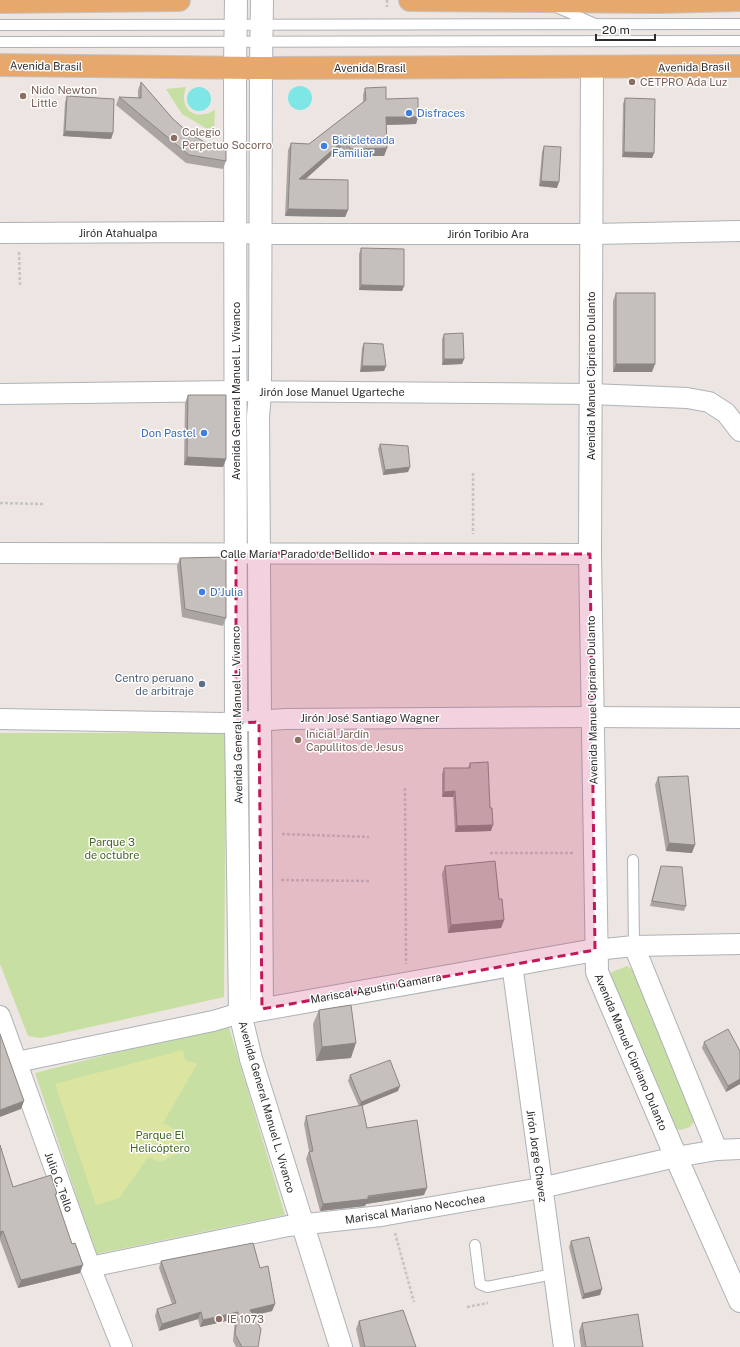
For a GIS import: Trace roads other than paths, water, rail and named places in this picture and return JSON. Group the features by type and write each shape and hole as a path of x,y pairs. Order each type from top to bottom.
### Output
{"main road":[{"path":"0,2 179,0"},
{"path":"410,0 740,0"},
{"name":"Avenida Brasil","path":"0,65 235,68 592,68 740,66"}],"street":[{"name":"Avenida General Manuel L. Vivanco","path":"236,0 236,723 240,1013 251,1059 341,1347"},
{"name":"Avenida General Manuel L. Vivanco","path":"262,0 260,392 258,417 262,1009"},
{"name":"Avenida Manuel Cipriano Dulanto","path":"592,68 590,554 595,950 597,972 676,1158 740,1301"},
{"name":"Jirón Toribio Ara","path":"235,233 592,234 740,231"},
{"name":"Jirón Atahualpa","path":"9,233 235,233"},
{"name":"Jirón Jose Manuel Ugarteche","path":"0,394 235,391 591,394 687,398 709,402 726,413 740,431"},
{"name":"Calle María Parado de Bellido","path":"0,553 590,554"},
{"name":"Jirón José Santiago Wagner","path":"0,719 236,723 285,719 593,717 740,718"},
{"name":"Mariscal Agustin Gamarra","path":"17,1062 213,1021 240,1013 595,950 634,946 740,944"},
{"path":"634,946 717,1150"},
{"name":"Jirón Jorge Chavez","path":"512,964 541,1188 564,1347"},
{"name":"Julio C. Tello","path":"0,1016 90,1267 122,1347"},
{"name":"Mariscal Mariano Necochea","path":"90,1267 302,1225 390,1214 541,1188 717,1150 740,1150"}],"lane":[{"path":"542,1 596,24"},
{"path":"0,25 262,34 596,24 740,24"},
{"path":"0,42 236,34 740,41"},
{"path":"633,860 634,946"},
{"path":"474,1245 480,1284 483,1287 553,1274"}],"water":[{"path":"300,86 308,90 312,98 308,106 300,110 292,106 288,98 292,90"},
{"path":"199,87 207,91 211,99 207,107 199,111 191,107 187,99 191,91"}],"place":[{"name":"CETPRO Ada Luz","path":"632,82"},
{"name":"Nido Newton Little","path":"23,96"},
{"name":"Disfraces","path":"409,113"},
{"name":"Colegio Perpetuo Socorro","path":"174,138"},
{"name":"Bicicleteada Familiar","path":"324,146"},
{"name":"Don Pastel","path":"204,433"},
{"name":"D'Julia","path":"202,592"},
{"name":"Centro peruano de arbitraje","path":"202,684"},
{"name":"Inicial Jardín Capullitos de Jesus","path":"298,740"},
{"name":"IE 1073","path":"219,1319"}],"park label":[{"name":"Parque 3 de octubre","path":"112,848"},
{"name":"Parque El Helicóptero","path":"160,1141"}]}
